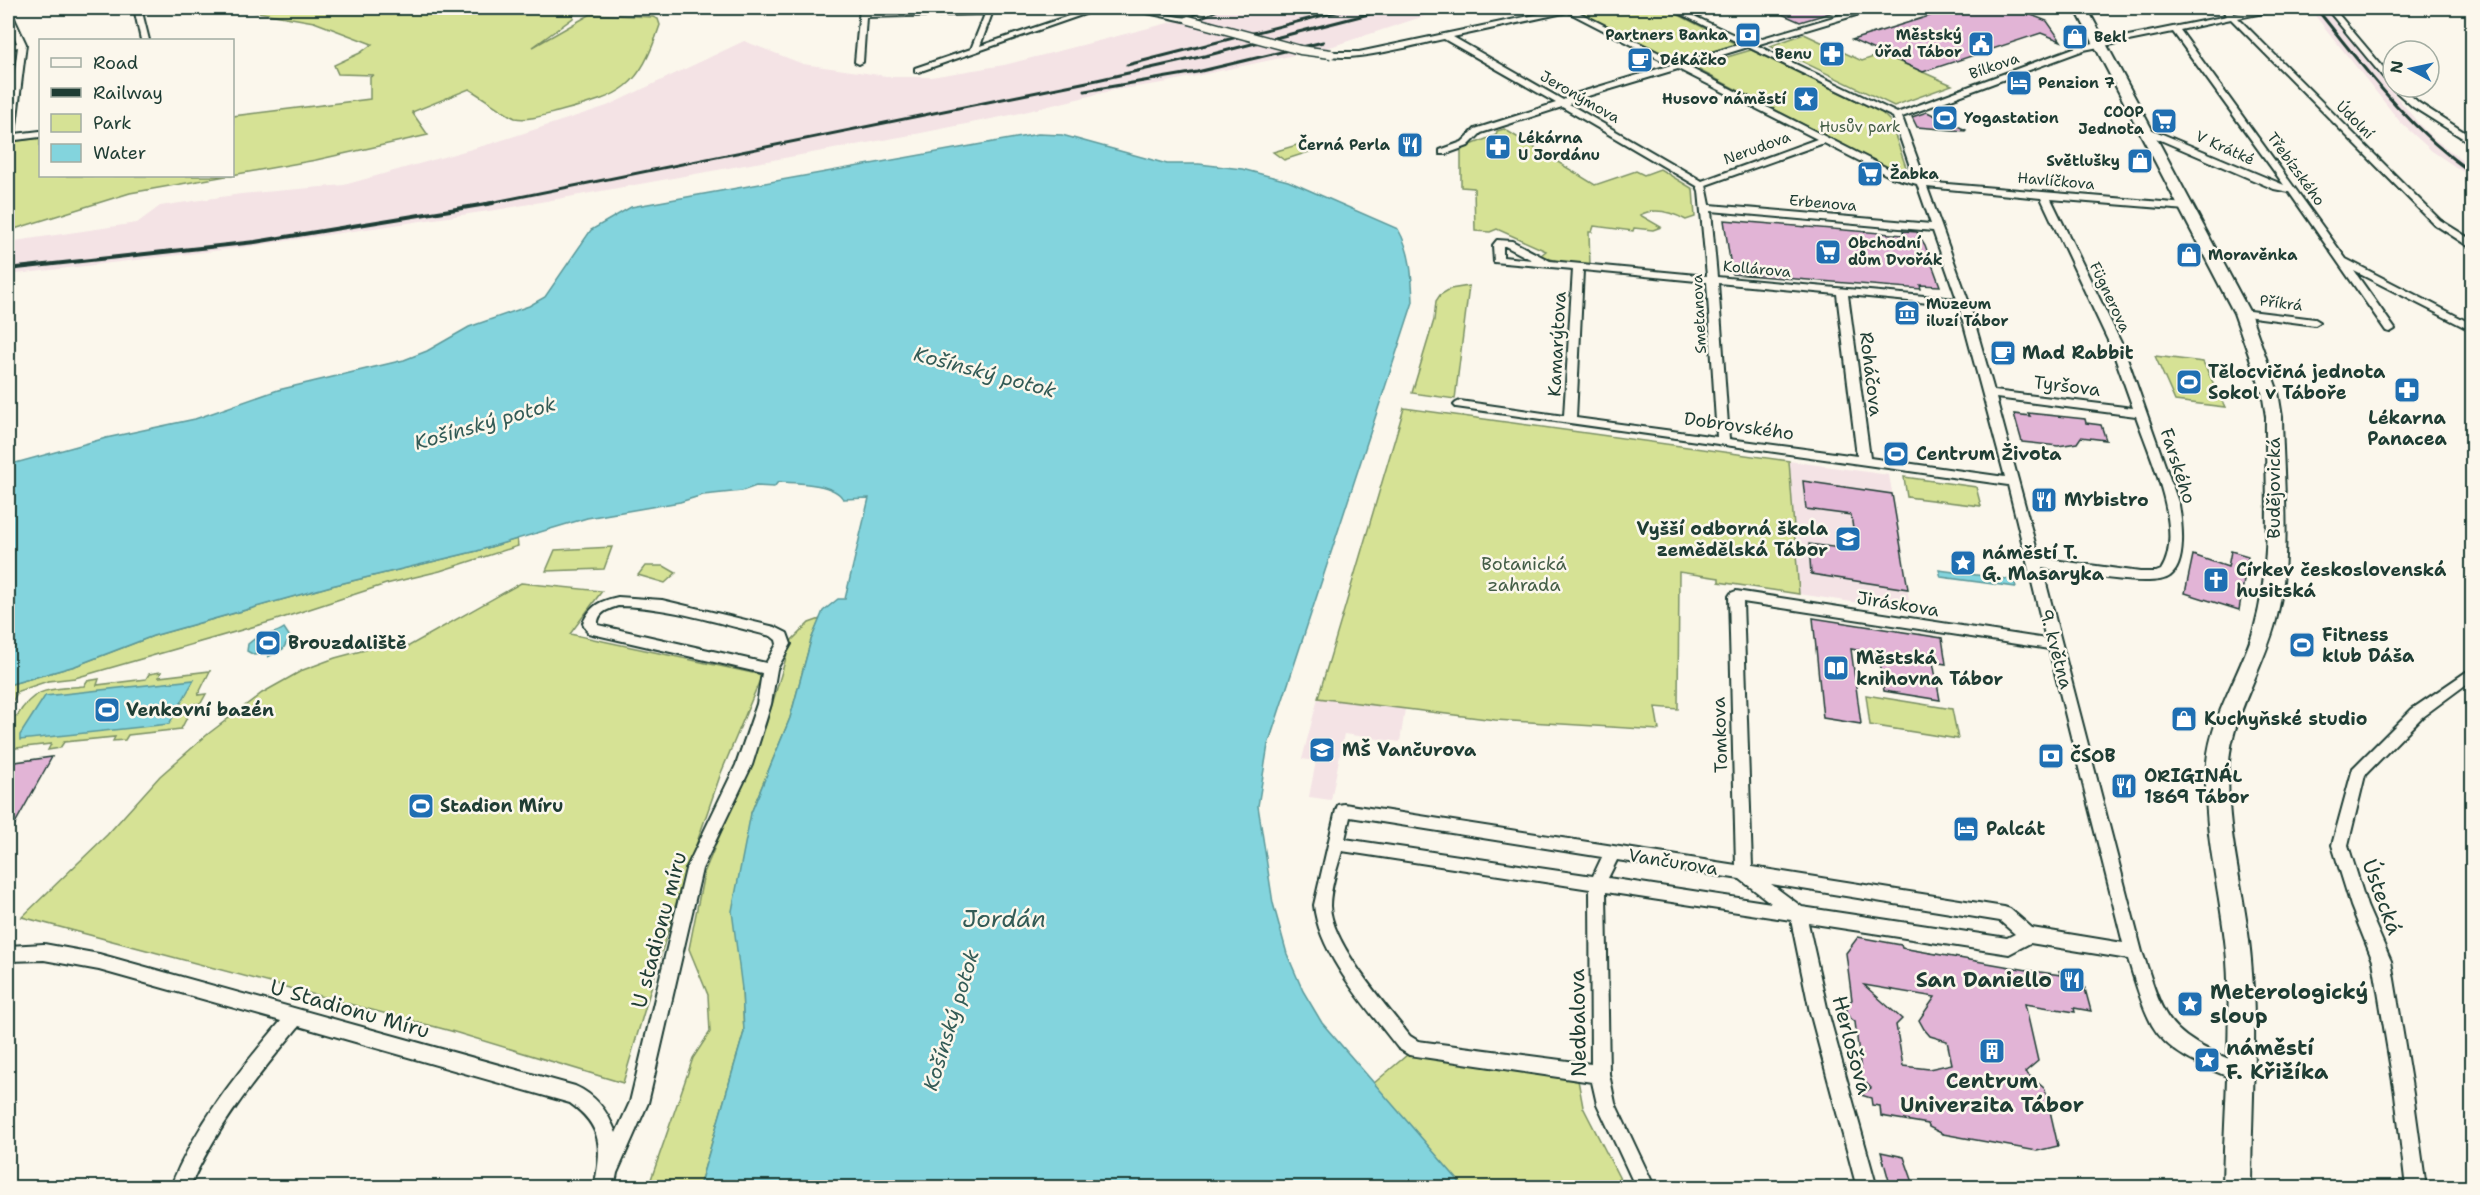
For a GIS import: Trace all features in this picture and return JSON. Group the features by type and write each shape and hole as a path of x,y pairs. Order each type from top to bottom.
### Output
{"main road":[{"name":"Budějovická","path":"2081,8 2242,313 2270,392 2274,417 2275,574 2263,637 2225,726 2216,792 2239,956 2243,1014 2242,1073"},
{"path":"2237,1188 2237,1145 2242,1073"}],"street":[{"path":"136,8 145,39"},
{"path":"918,70 1098,8"},
{"path":"1128,8 1190,20 1300,50 1332,54 1359,54 1580,8"},
{"path":"1190,20 1217,8"},
{"path":"1672,8 1897,116 1922,184"},
{"path":"1443,153 1465,144 1478,131 1563,104 1578,96 1864,8"},
{"name":"Údolní","path":"2224,8 2235,16 2437,222 2472,244"},
{"name":"Bílkova","path":"1897,116 2100,44 2275,8"},
{"path":"2329,8 2381,70"},
{"path":"859,62 862,11 990,10 975,50"},
{"path":"1569,10 1894,175 1922,184"},
{"path":"8,14 22,44 9,138 39,134"},
{"name":"Třebízského","path":"2175,29 2293,190 2390,329"},
{"name":"Jeronýmova","path":"1444,35 1701,184"},
{"path":"8,47 22,44"},
{"path":"2409,99 2472,141"},
{"name":"V Krátké","path":"2145,130 2277,187 2293,190"},
{"name":"Nerudova","path":"1701,184 1824,140"},
{"name":"Smetanova","path":"1701,184 1706,208 1723,442"},
{"name":"Havlíčkova","path":"1922,184 2186,207"},
{"name":"9. května","path":"1922,184 1964,303 2013,482 2134,952 2158,1018 2170,1034 2197,1053 2242,1073"},
{"name":"Fügnerova","path":"2045,196 2118,350 2142,413"},
{"name":"Erbenova","path":"1706,208 1938,228"},
{"path":"2343,261 2472,328"},
{"name":"Kollárova","path":"1548,264 1964,303"},
{"name":"Kamarýtova","path":"1570,421 1578,267"},
{"name":"Roháčova","path":"1842,292 1864,461"},
{"name":"Příkrá","path":"2242,313 2316,322"},
{"name":"Tyršova","path":"1988,394 2142,413"},
{"name":"Dobrovského","path":"1460,405 2013,482"},
{"name":"Farského","path":"2033,562 2153,578 2166,573 2173,555 2176,519 2142,413"},
{"name":"Jiráskova","path":"1736,596 2055,645"},
{"name":"Tomkova","path":"1736,596 1744,873"},
{"name":"U stadionu míru","path":"606,1179 639,1103 694,868 744,765 764,704 770,669 784,644 782,637 775,632 658,605 619,601 604,605 595,613 590,623 593,629 770,669"},
{"name":"Ústecká","path":"2416,1188 2404,1094 2382,962 2359,906 2340,845 2358,772 2416,713 2472,673"},
{"name":"Vančurova","path":"1600,1074 1442,1053 1415,1048 1404,1042 1338,950 1325,927 1321,907 1344,810 2004,914 2028,935 2134,952"},
{"name":"Vančurova","path":"1337,844 2009,946 2028,935"},
{"path":"1599,883 1612,852"},
{"path":"1744,873 1798,914"},
{"name":"Nedbalova","path":"1599,883 1600,1074 1606,1104 1646,1188"},
{"name":"Herlošova","path":"1798,914 1819,1012 1867,1188"},
{"name":"U Stadionu Míru","path":"8,953 44,952 99,962 575,1095 600,1114 607,1129 609,1145 606,1179"},
{"path":"179,1188 196,1149 226,1100 295,1017"}],"shaded area":[{"path":"1227,8 1449,8 1327,48 1163,83 1114,90 1016,114 911,135 502,209 239,248 8,275 8,242 137,223 160,206 241,194 344,185 493,143 607,106 744,41 803,64 893,77 931,77 1004,65"},
{"path":"2309,8 2324,8 2381,78 2381,98"},
{"path":"2382,99 2399,99 2433,138 2472,167 2472,178 2432,151 2401,123"},
{"name":"Vyšší odborná škola zemědělská Tábor","path":"1789,461 1889,475 1911,611 1799,594"},
{"name":"MŠ Vančurova","path":"1318,698 1405,709 1400,742 1344,734 1331,800 1309,797 1316,761 1302,759"}],"green space":[{"path":"234,8 575,8 573,18 533,47 591,14 658,19 660,25 652,46 636,76 614,94 600,100 520,119 469,89 412,112 428,135 316,160 234,175 234,116 370,99 370,77 374,75 338,74 334,65 360,53 372,44 314,22"},
{"path":"1600,8 1665,8 1736,44 1681,61 1662,56 1664,54 1581,13"},
{"name":"Husův park","path":"1804,34 1862,61 1882,54 1952,85 1894,106 1770,46"},
{"name":"Husův park","path":"1751,50 1882,113 1890,121 1907,170 1902,172 1891,170 1693,67"},
{"path":"1504,129 1595,185 1636,171 1644,175 1660,169 1693,189 1695,217 1686,220 1669,213 1651,211 1640,215 1661,227 1653,230 1634,228 1633,231 1594,226 1592,232 1589,232 1590,266 1547,258 1541,255 1546,251 1497,229 1490,232 1475,231 1474,188 1461,187 1461,149 1496,135 1497,131"},
{"path":"39,138 39,177 220,177 130,193 8,231 8,142"},
{"path":"1307,142 1318,149 1284,160 1273,152"},
{"path":"1469,286 1455,399 1412,393 1434,320 1436,301 1440,295 1450,289"},
{"name":"Tělocvičná jednota Sokol v Táboře","path":"2155,356 2203,362 2225,407 2175,401"},
{"name":"Botanická zahrada","path":"1404,408 1789,461 1799,594 1719,582 1719,578 1679,572 1678,709 1655,707 1659,730 1495,720 1318,698"},
{"path":"1904,477 1976,487 1981,506 1907,497"},
{"path":"517,539 518,546 440,571 386,584 273,621 75,678 48,681 18,691 8,710 8,685 75,666 153,636 331,586 477,551"},
{"path":"612,547 604,569 546,571 555,550"},
{"path":"645,566 664,566 676,573 665,583 638,575"},
{"name":"Stadion Míru","path":"521,583 602,591 570,634 762,675 721,773 677,900 623,1083 451,1031 22,917 107,835 160,776 208,734 262,693 303,670 335,658 376,647 409,646"},
{"path":"820,619 811,640 790,718 751,813 742,989 744,1032 699,1187 648,1188 693,1058 710,1032 708,995 689,949 704,873 766,725 791,641 809,623"},
{"name":"Venkovní bazén","path":"210,671 198,695 206,694 201,703 194,704 181,729 128,735 125,740 113,741 115,737 64,742 60,748 48,750 51,744 8,749 8,732 12,726 8,726 10,717 17,716 31,699 45,691 84,686 87,681 99,679 97,685 146,679 149,674 161,672 159,677"},
{"path":"1866,695 1952,709 1958,739 1870,725"},
{"path":"1407,1055 1578,1080 1583,1107 1624,1187 1464,1187 1373,1084"}],"water":[{"name":"Jordán","path":"1038,134 1062,135 1167,164 1199,164 1242,169 1288,181 1398,229 1406,246 1413,302 1268,745 1258,806 1273,903 1287,954 1303,991 1322,1023 1464,1187 699,1187 744,1032 742,989 732,911 751,813 790,718 811,640 823,611 838,599 845,599 869,498 843,499 832,490 823,487 778,482 774,487 756,486 742,491 703,495 680,502 587,518 477,551 331,586 153,636 75,666 8,685 8,465 106,438 195,419 278,390 404,360 427,351 469,327 529,306 545,297 591,230 631,207"},
{"path":"1939,570 2014,580 2016,587 1941,577"},
{"name":"Brouzdaliště","path":"284,628 290,637 283,649 268,657 267,653 254,655 247,651 248,644 253,640"},
{"name":"Venkovní bazén","path":"194,680 169,724 20,740 20,735 45,696"}],"building":[{"path":"1768,8 1836,8 1837,11 1800,22"},
{"path":"1955,8 2013,8 2047,21 2061,41 2041,33 1923,72 1852,40"},
{"path":"1927,112 1966,130 1917,127 1912,117"},
{"name":"Obchodní dům Dvořák","path":"1724,220 1904,235 1903,231 1917,232 1925,245 1940,286 1920,285 1921,289 1732,274"},
{"path":"2028,413 2085,419 2086,423 2101,425 2106,440 2081,437 2077,443 2058,446 2022,442 2014,414 2030,416"},
{"path":"1803,481 1892,494 1908,589 1811,574 1809,544 1856,550 1851,515 1806,509"},
{"name":"Církev československá husitská","path":"2231,551 2248,556 2239,610 2185,593 2193,555 2228,567"},
{"path":"1813,618 1942,638 1946,664 1933,662 1940,700 1884,691 1879,654 1851,649 1861,724 1823,718"},
{"path":"52,757 8,836 8,763"},
{"name":"Centrum Univerzita Tábor","path":"1858,937 1901,945 1902,948 2033,971 2061,975 2059,971 2081,974 2091,1011 2074,1008 2075,1012 2025,1004 2038,1061 2025,1072 2045,1089 2058,1146 2037,1151 1943,1134 1929,1127 1928,1124 1881,1116 1880,1106 1872,1105 1871,1098 1861,1095 1871,1088 1862,1079 1855,1022 1848,1016 1846,1004 1852,1000 1846,953","holes":["1864,985 1935,997 1919,1020 1930,1036 1947,1041 1952,1064 1929,1069 1903,1066 1896,1025 1902,1019"]},
{"path":"1881,1152 1904,1157 1915,1188 1891,1188"}],"railway":[{"path":"1127,65 1352,8"},
{"path":"485,204 1097,80 1209,55 1392,8"},
{"path":"2316,8 2407,117 2427,137 2472,173"},
{"path":"1085,91 1197,72 1323,42"},
{"path":"8,269 255,242 493,203"}],"place":[{"name":"Partners Banka","path":"1748,35"},
{"name":"Bekl","path":"2075,37"},
{"name":"Městský úřad Tábor","path":"1981,44"},
{"name":"Benu","path":"1832,54"},
{"name":"DéKáčko","path":"1640,60"},
{"name":"Penzion 7","path":"2019,83"},
{"name":"Husovo náměstí","path":"1806,99"},
{"name":"Yogastation","path":"1945,118"},
{"name":"COOP Jednota","path":"2164,121"},
{"name":"Černá Perla","path":"1410,145"},
{"name":"Lékárna U Jordánu","path":"1498,147"},
{"name":"Světlušky","path":"2140,161"},
{"name":"Žabka","path":"1870,174"},
{"name":"Obchodní dům Dvořák","path":"1828,252"},
{"name":"Moravěnka","path":"2189,255"},
{"name":"Muzeum iluzí Tábor","path":"1907,313"},
{"name":"Mad Rabbit","path":"2003,353"},
{"name":"Tělocvičná jednota Sokol v Táboře","path":"2189,382"},
{"name":"Lékarna Panacea","path":"2407,390"},
{"name":"Centrum Života","path":"1896,454"},
{"name":"MYbistro","path":"2044,500"},
{"name":"Vyšší odborná škola zemědělská Tábor","path":"1848,539"},
{"name":"náměstí T. G. Masaryka","path":"1963,563"},
{"name":"Církev československá husitská","path":"2216,580"},
{"name":"Brouzdaliště","path":"268,643"},
{"name":"Fitness klub Dáša","path":"2302,645"},
{"name":"Městská knihovna Tábor","path":"1836,668"},
{"name":"Venkovní bazén","path":"107,710"},
{"name":"Kuchyňské studio","path":"2184,719"},
{"name":"MŠ Vančurova","path":"1322,750"},
{"name":"ČSOB","path":"2051,756"},
{"name":"ORIGINÁL 1869 Tábor","path":"2124,786"},
{"name":"Stadion Míru","path":"421,806"},
{"name":"Palcát","path":"1966,829"},
{"name":"San Daniello","path":"2072,980"},
{"name":"Meterologický sloup","path":"2190,1004"},
{"name":"Centrum Univerzita Tábor","path":"1992,1051"},
{"name":"náměstí F. Křižíka","path":"2207,1060"}],"water label":[{"name":"Košínský potok","path":"985,372"},
{"name":"Košínský potok","path":"485,423"},
{"name":"Košínský potok","path":"951,1020"}]}
